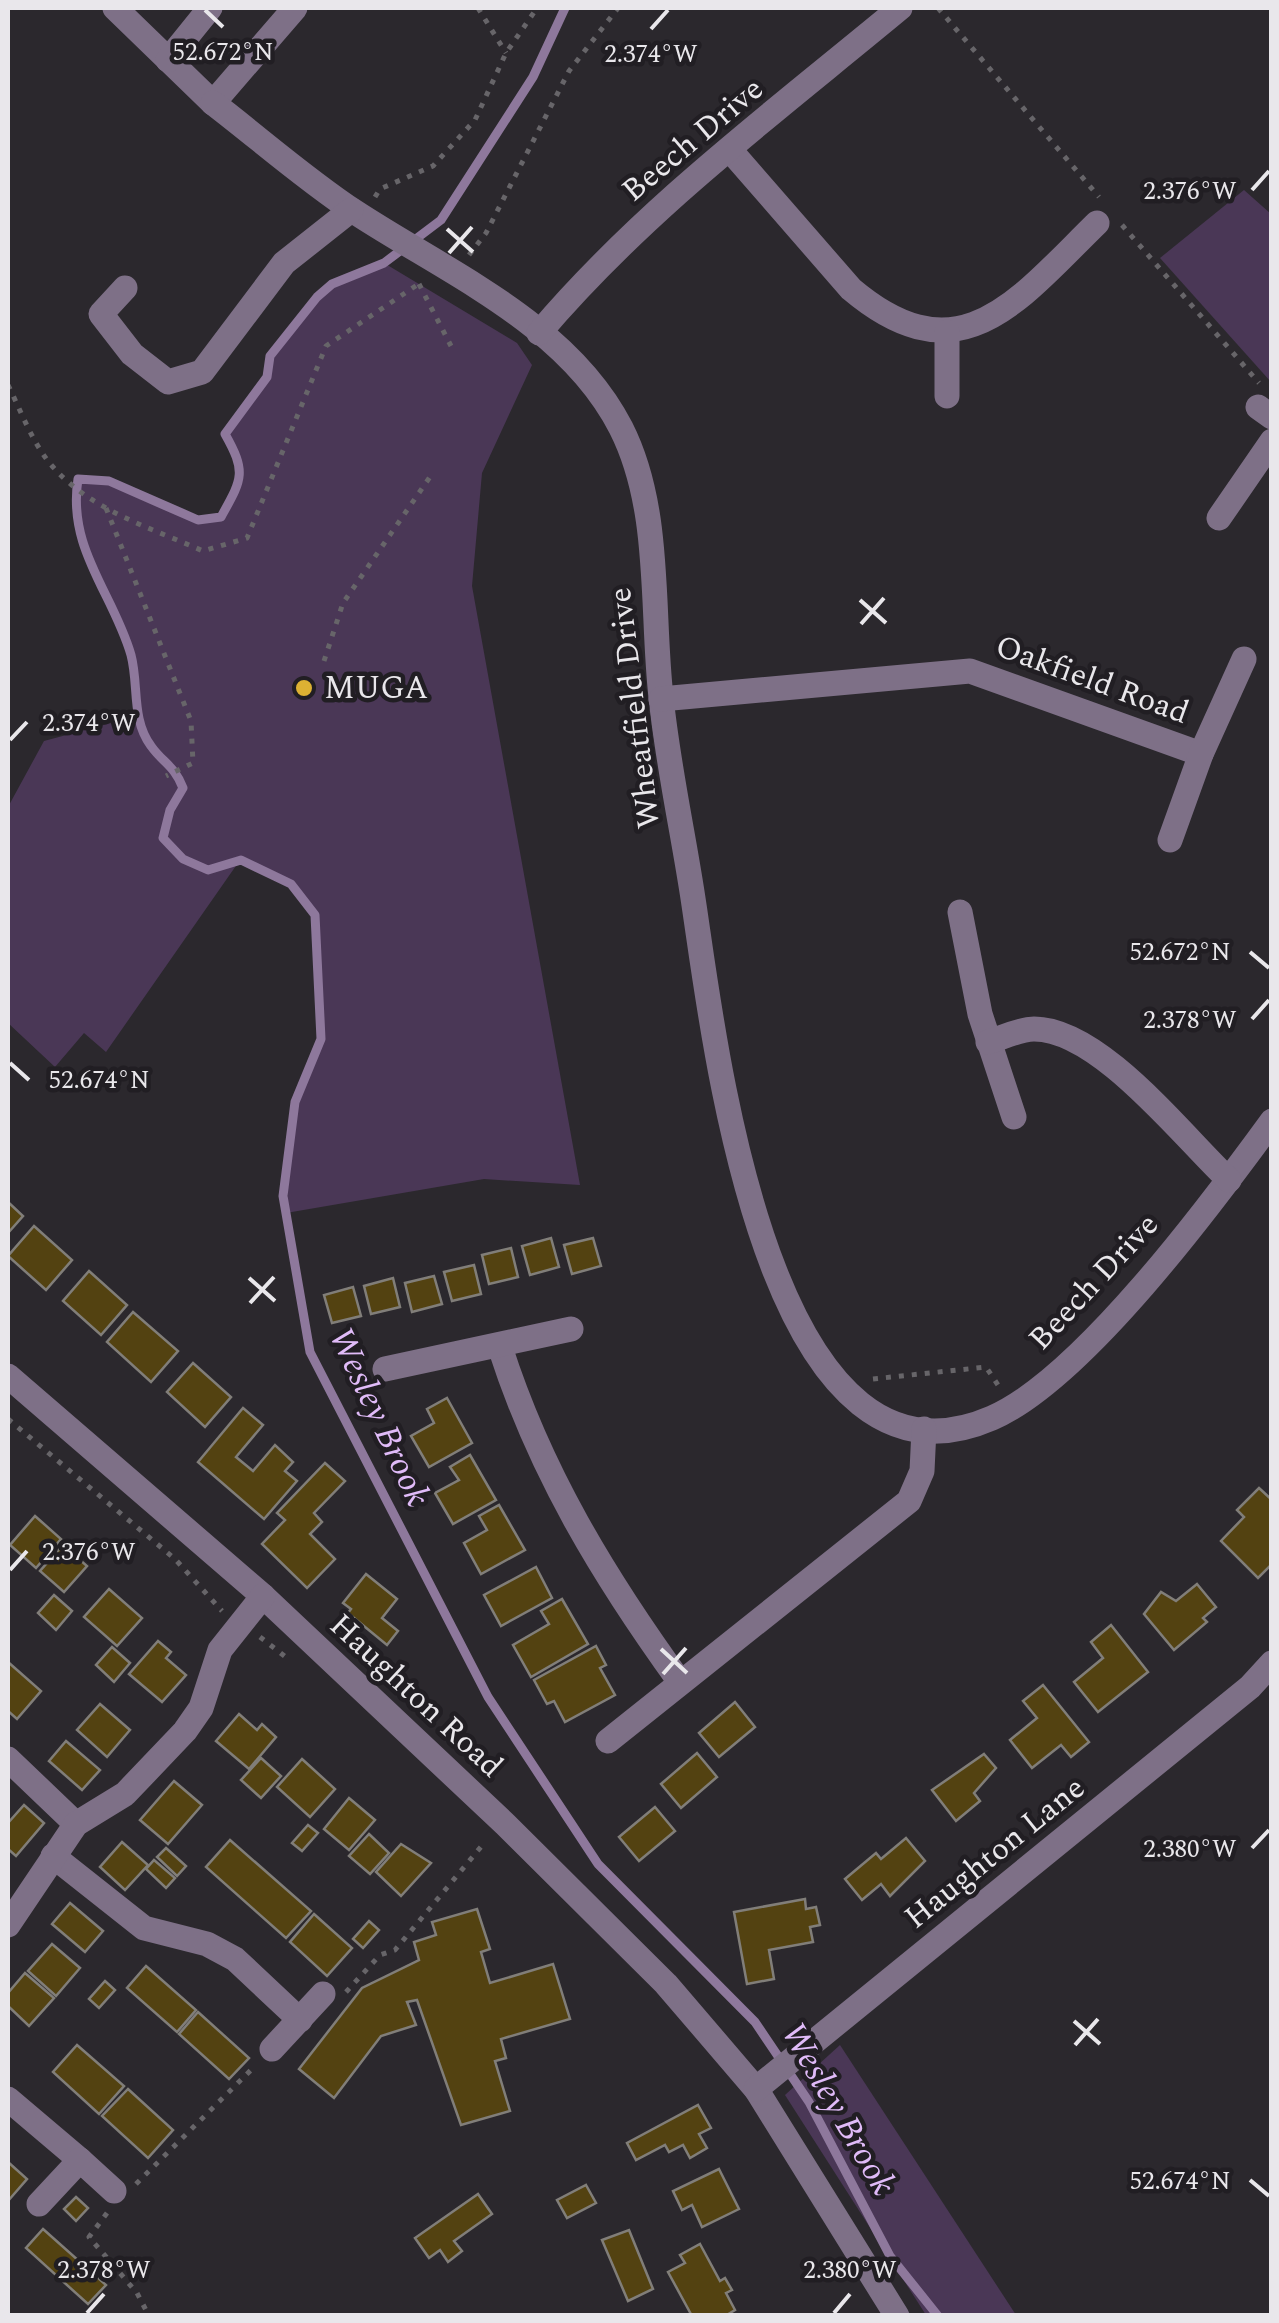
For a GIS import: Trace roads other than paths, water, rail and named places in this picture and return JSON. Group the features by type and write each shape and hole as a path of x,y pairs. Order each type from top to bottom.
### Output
{"street":[{"name":"Wheatfield Drive","path":"115,8 213,103 358,214 446,268 539,333 578,367 608,405 639,473 661,699 734,1143 778,1276 799,1322 839,1383 870,1413 924,1429"},
{"path":"168,60 210,8"},
{"path":"213,103 295,8"},
{"name":"Beech Drive","path":"539,333 580,285 652,215 900,8"},
{"path":"730,150 851,289 873,308 913,325 947,332 993,317 1016,302 1097,223"},
{"path":"125,288 100,314 132,354 168,382 202,372 284,263 358,214"},
{"path":"947,332 947,396"},
{"path":"1220,518 1272,441"},
{"name":"Oakfield Road","path":"1170,840 1201,754 1244,659"},
{"name":"Oakfield Road","path":"661,699 970,671 1201,754"},
{"path":"960,912 988,1042 1014,1117"},
{"path":"988,1042 1032,1029 1082,1045 1113,1068 1230,1180"},
{"name":"Beech Drive","path":"924,1429 986,1420 1012,1407 1083,1346 1230,1180 1272,1120"},
{"path":"385,1369 570,1329"},
{"path":"500,1347 521,1414 566,1509 600,1568 680,1682"},
{"name":"Haughton Road","path":"8,1376 263,1596 505,1824 666,1984 756,2089 897,2316"},
{"path":"608,1741 909,1502 922,1470 924,1429"},
{"path":"8,1925 76,1824 125,1794 185,1731 201,1708 220,1650 263,1596"},
{"name":"Haughton Lane","path":"756,2089 1250,1687 1272,1663"},
{"path":"8,1759 76,1824"},
{"path":"52,1856 144,1928 207,1944 235,1959 300,2020"},
{"path":"272,2049 323,1994"},
{"path":"8,2099 119,2196"},
{"path":"39,2204 80,2160"}],"waterway":[{"name":"Wesley Brook","path":"565,8 533,77 441,220 384,263 332,284 270,356 267,377 225,434 237,458 239,476 221,517 198,520 109,481 78,479 79,527 131,655 145,736 183,788 170,810 163,838 183,859 208,870 241,860 291,884 315,915 321,1039 295,1102 283,1196 310,1352 488,1697 598,1864 755,2022 809,2102 890,2256 938,2316"}],"place":[{"name":"MUGA","path":"304,688"}]}
